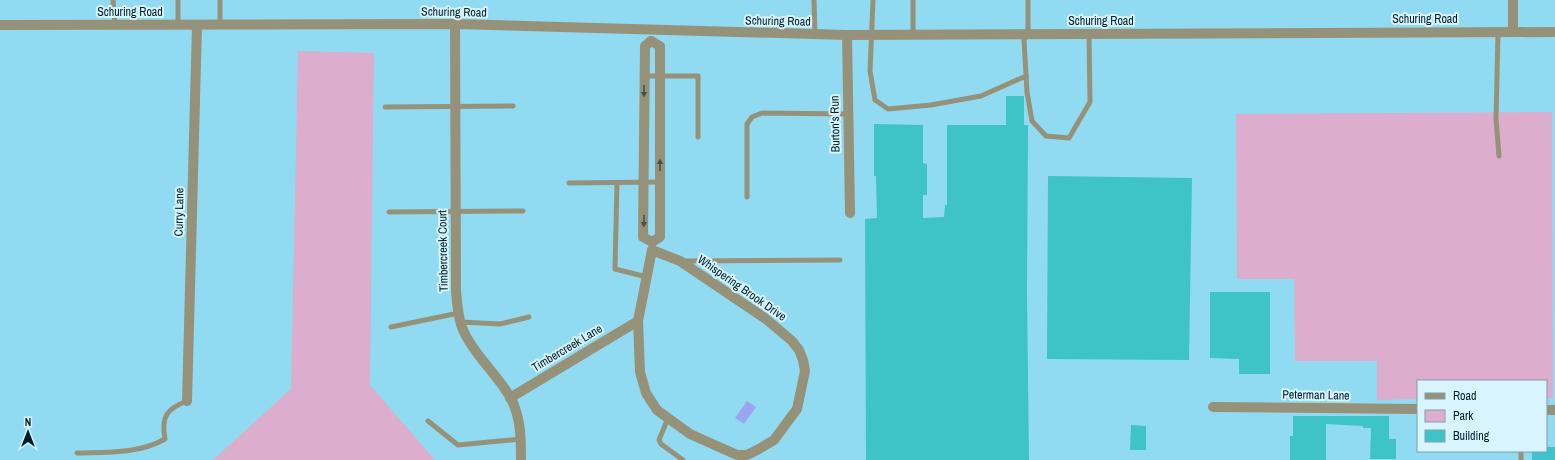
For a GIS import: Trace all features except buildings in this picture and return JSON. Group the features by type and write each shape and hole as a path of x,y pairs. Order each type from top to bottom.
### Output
{"street":[{"path":"1513,0 1513,32"},
{"name":"Schuring Road","path":"0,25 455,24 847,35 1555,32"},
{"name":"Timbercreek Court","path":"455,24 454,107 456,290 460,317 463,331 473,349 510,398 519,422 521,460"},
{"name":"Curry Lane","path":"187,401 197,25"},
{"name":"Whispering Brook Drive","path":"652,30 652,41"},
{"name":"Burton's Run","path":"847,35 850,213"},
{"name":"Whispering Brook Drive","path":"652,41 645,46 643,237 652,246 680,261 766,319 792,340 799,350 803,360 805,371 797,409 774,440 750,457 737,455 690,434 657,410 646,393 640,372 638,321 652,246 660,237 660,46 652,41"},
{"name":"Timbercreek Lane","path":"510,398 638,321"},
{"name":"Peterman Lane","path":"1213,407 1417,409"}],"lane":[{"path":"113,0 115,25"},
{"path":"178,0 178,25"},
{"path":"220,0 220,25"},
{"path":"814,0 815,34"},
{"path":"872,0 870,71 875,100 888,109 931,105 981,96 1026,76"},
{"path":"913,0 913,35"},
{"path":"1028,0 1028,34 1024,40 1027,92 1032,122 1046,136 1069,138 1090,102 1089,34"},
{"path":"1498,32 1496,118 1499,156"},
{"path":"644,76 698,76 698,137"},
{"path":"385,107 513,106"},
{"path":"747,197 747,124 752,117 762,113 848,114"},
{"path":"569,183 660,182"},
{"path":"617,183 615,269 647,277"},
{"path":"389,212 522,211"},
{"path":"680,261 840,260"},
{"path":"391,327 460,317 500,324 529,316"},
{"path":"77,453 131,450 156,444 165,439 163,428 166,413 174,406 187,401"},
{"path":"668,418 659,440 661,444 683,460"},
{"path":"428,421 458,445 521,439"}],"green space":[{"path":"298,51 374,53 370,385 435,460 213,460 291,389"},
{"path":"1552,112 1553,398 1547,399 1547,380 1417,380 1417,399 1377,400 1377,361 1295,361 1294,279 1237,279 1236,114"}],"water":[{"path":"747,401 756,407 744,424 735,418"}]}
